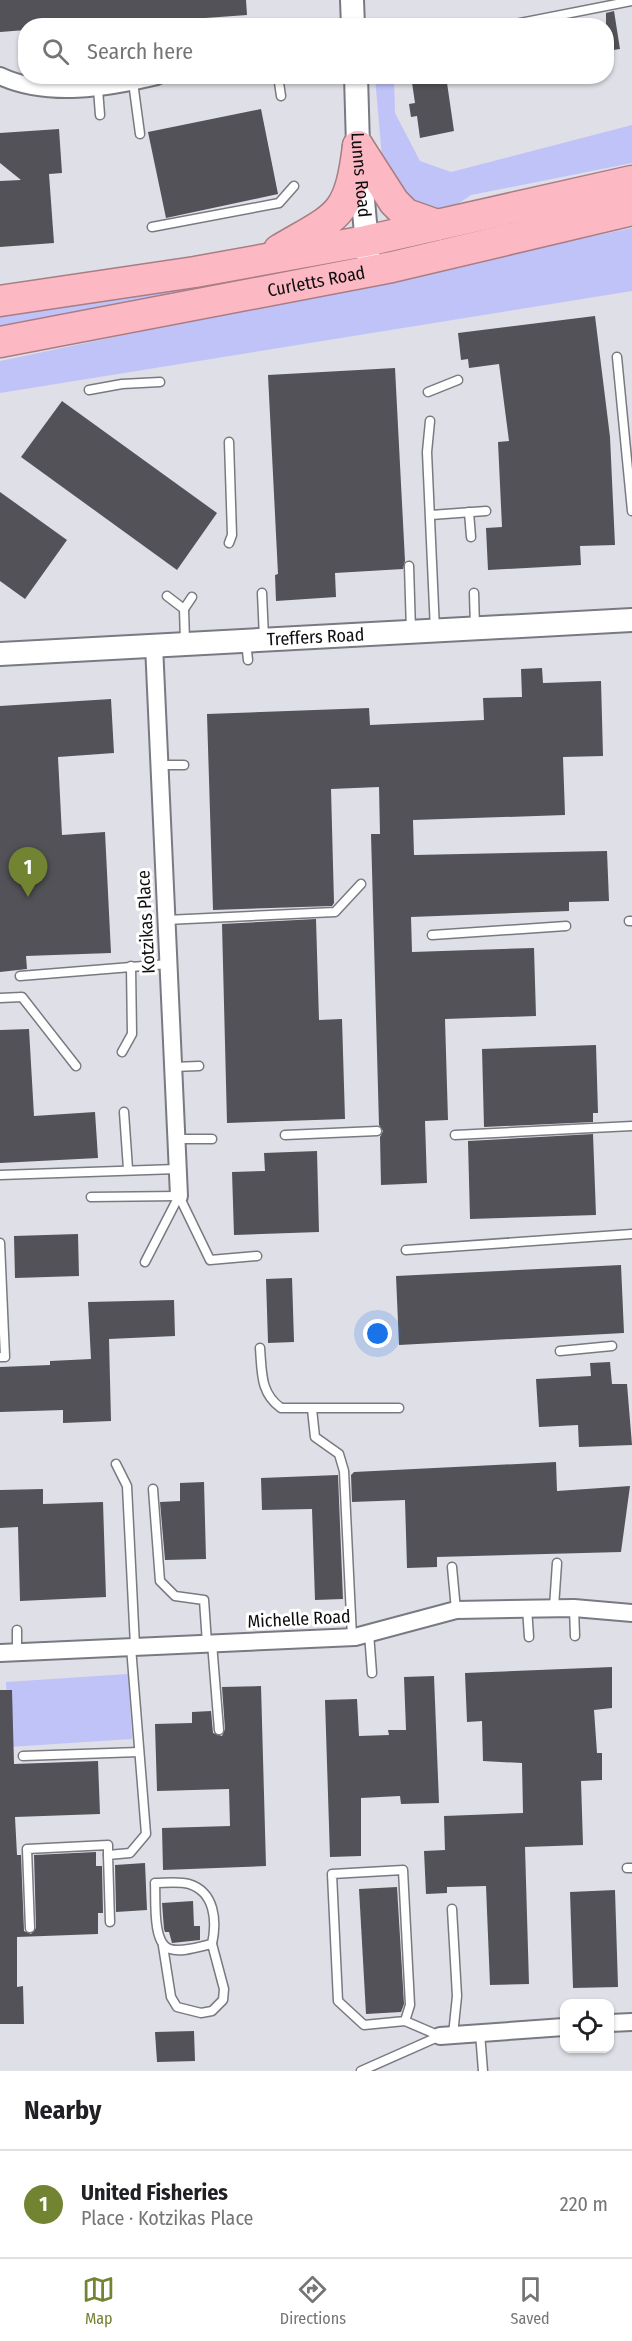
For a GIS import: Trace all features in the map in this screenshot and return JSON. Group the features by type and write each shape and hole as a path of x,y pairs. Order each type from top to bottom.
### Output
{"highway":[{"path":"358,146 394,202 406,214 437,225"},
{"path":"263,259 341,210 354,183 358,146"},
{"name":"Curletts Road","path":"0,301 366,241 632,181"},
{"name":"Curletts Road","path":"0,342 371,271 632,210"}],"street":[{"path":"352,0 353,18"},
{"path":"0,76 18,82"},
{"path":"26,84 32,86 65,84"},
{"name":"Lunns Road","path":"356,84 358,146 366,241 371,271"},
{"name":"Treffers Road","path":"0,653 185,643 253,646 411,631 632,620"},
{"name":"Kotzikas Place","path":"154,645 179,1196"},
{"name":"Michelle Road","path":"0,1653 361,1635 456,1610 527,1607 632,1613"},
{"path":"614,2023 632,2022"},
{"path":"446,2035 560,2027"}],"lane":[{"path":"538,18 585,4 632,1"},
{"path":"98,84 100,116"},
{"path":"133,84 140,134"},
{"path":"279,84 281,96"},
{"path":"153,227 279,203 294,186"},
{"path":"617,357 632,512"},
{"path":"428,392 458,380"},
{"path":"89,390 122,384 160,382"},
{"path":"430,421 427,452 435,630"},
{"path":"229,442 232,535 229,543"},
{"path":"431,515 486,511"},
{"path":"469,512 471,537"},
{"path":"409,566 411,631"},
{"path":"253,646 262,593"},
{"path":"474,593 475,628"},
{"path":"167,596 184,609"},
{"path":"185,643 184,609 192,597"},
{"path":"158,765 184,765"},
{"path":"166,920 335,912 361,884"},
{"path":"432,935 566,926"},
{"path":"20,976 168,964"},
{"path":"122,1053 132,1034 131,966"},
{"path":"0,998 22,997 76,1066"},
{"path":"173,1067 199,1066"},
{"path":"124,1112 128,1169"},
{"path":"454,1135 632,1126"},
{"path":"285,1135 377,1131"},
{"path":"176,1139 212,1139"},
{"path":"0,1175 177,1168"},
{"path":"91,1197 179,1196"},
{"path":"179,1196 210,1260 257,1256"},
{"path":"145,1262 179,1196"},
{"path":"406,1250 632,1234"},
{"path":"0,1244 5,1357 0,1357"},
{"path":"560,1351 612,1346"},
{"path":"260,1348 264,1390 281,1408 399,1408"},
{"path":"312,1409 315,1437 339,1454 344,1471 361,1635 372,1673"},
{"path":"108,1856 130,1853 146,1834 133,1646 127,1486 116,1464"},
{"path":"153,1489 160,1581 175,1596 204,1600 219,1730"},
{"path":"554,1608 557,1563"},
{"path":"452,1567 456,1610"},
{"path":"527,1607 529,1637"},
{"path":"574,1608 575,1636"},
{"path":"17,1630 17,1652"},
{"path":"23,1756 139,1752"},
{"path":"30,1928 27,1850 108,1845 110,1922"},
{"path":"405,2021 410,2005 403,1870 332,1874 338,2001 364,2025 405,2021 446,2035"},
{"path":"155,1883 188,1884 202,1892 213,1907 216,1924 212,1944 224,1989 223,2000 212,2011 201,2013 177,2007 171,1997 163,1946 157,1932 155,1883"},
{"path":"446,2035 457,1996 452,1909"},
{"path":"163,1946 172,1950 212,1944"},
{"path":"480,2033 483,2071"},
{"path":"361,2071 446,2035"}],"shaded area":[{"path":"376,84 394,84 395,113 420,161 451,172 632,125 632,163 471,195 449,208 442,209 410,208 382,157"},
{"path":"632,228 632,291 0,393 0,361"},
{"path":"344,257 346,261 0,332 0,311"},
{"path":"128,1674 132,1739 9,1747 6,1682"}],"building":[{"path":"0,0 246,0 247,15 205,18 18,18 18,31 0,32"},
{"path":"614,11 620,49 614,50 614,18 606,18 606,13"},
{"path":"412,84 447,84 454,131 420,138 417,116 411,117 409,104 415,103"},
{"path":"261,109 278,194 166,218 148,132"},
{"path":"59,129 62,173 49,174 54,243 0,247 0,181 21,180 0,163 0,133"},
{"path":"595,316 610,437 615,545 580,546 581,565 488,570 486,528 502,527 498,442 509,441 499,364 469,368 468,359 461,360 458,333"},
{"path":"395,368 405,561 403,569 335,573 336,597 276,601 275,575 278,574 268,375"},
{"path":"62,401 217,513 177,570 21,457"},
{"path":"0,492 67,540 25,599 0,581"},
{"path":"542,668 543,683 601,681 603,756 563,757 565,815 413,820 414,855 607,851 609,901 569,902 569,911 411,917 412,952 534,948 536,1016 445,1019 448,1120 425,1121 427,1183 381,1185 380,1137 383,1131 379,1125 371,834 380,834 379,787 331,789 334,903 332,906 213,910 207,714 369,708 370,725 484,720 483,698 522,697 521,669"},
{"path":"111,699 114,753 58,757 62,835 105,832 111,953 26,956 27,969 0,972 0,706"},
{"path":"316,919 319,1020 342,1019 345,1119 227,1123 222,924"},
{"path":"29,1029 34,1116 95,1112 98,1158 0,1163 0,1030"},
{"path":"596,1045 598,1113 593,1113 593,1122 484,1127 482,1049"},
{"path":"593,1134 596,1215 470,1219 468,1141"},
{"path":"317,1151 319,1232 234,1235 232,1172 265,1171 264,1153"},
{"path":"78,1234 79,1276 15,1278 14,1236"},
{"path":"621,1265 624,1333 399,1345 396,1276"},
{"path":"292,1278 294,1342 268,1343 266,1279"},
{"path":"174,1300 175,1336 109,1339 111,1421 63,1423 63,1410 0,1412 0,1367 50,1365 50,1361 91,1359 88,1302"},
{"path":"610,1362 612,1384 627,1384 632,1445 579,1447 578,1425 539,1427 536,1379 591,1376 590,1363"},
{"path":"556,1462 557,1491 630,1486 621,1552 437,1557 437,1567 407,1568 405,1500 352,1502 351,1475 354,1472"},
{"path":"338,1475 343,1599 315,1600 312,1509 262,1510 261,1478"},
{"path":"204,1482 206,1559 165,1560 160,1502 180,1501 180,1483"},
{"path":"43,1489 43,1504 103,1502 106,1597 20,1601 18,1527 0,1528 0,1490"},
{"path":"612,1667 612,1708 594,1710 597,1753 602,1753 602,1780 581,1781 583,1845 525,1847 529,1984 490,1985 486,1886 447,1887 447,1893 426,1894 424,1851 445,1850 444,1816 523,1813 522,1763 483,1761 482,1721 467,1722 465,1673"},
{"path":"434,1676 439,1803 401,1804 400,1796 361,1798 361,1856 330,1857 325,1700 357,1699 359,1736 389,1735 388,1730 406,1730 404,1677"},
{"path":"261,1686 266,1866 163,1870 162,1828 230,1826 229,1789 157,1791 155,1724 192,1723 192,1712 211,1711 213,1733 222,1736 225,1729 222,1687"},
{"path":"0,1690 12,1690 14,1764 98,1761 100,1814 15,1817 17,1855 21,1855 24,1931 31,1934 36,1928 34,1855 96,1852 96,1866 102,1866 103,1913 98,1913 98,1934 17,1937 17,1987 23,1986 24,2024 0,2024"},
{"path":"145,1863 147,1910 116,1912 115,1865"},
{"path":"397,1887 404,2004 401,2012 366,2014 359,1889"},
{"path":"615,1890 618,1987 573,1988 570,1892"},
{"path":"193,1901 194,1926 200,1926 200,1940 172,1943 169,1932 165,1932 164,1929 162,1903"},
{"path":"194,2031 195,2061 157,2062 155,2032"}],"place":[{"name":"United Fisheries","path":"28,897"}]}
